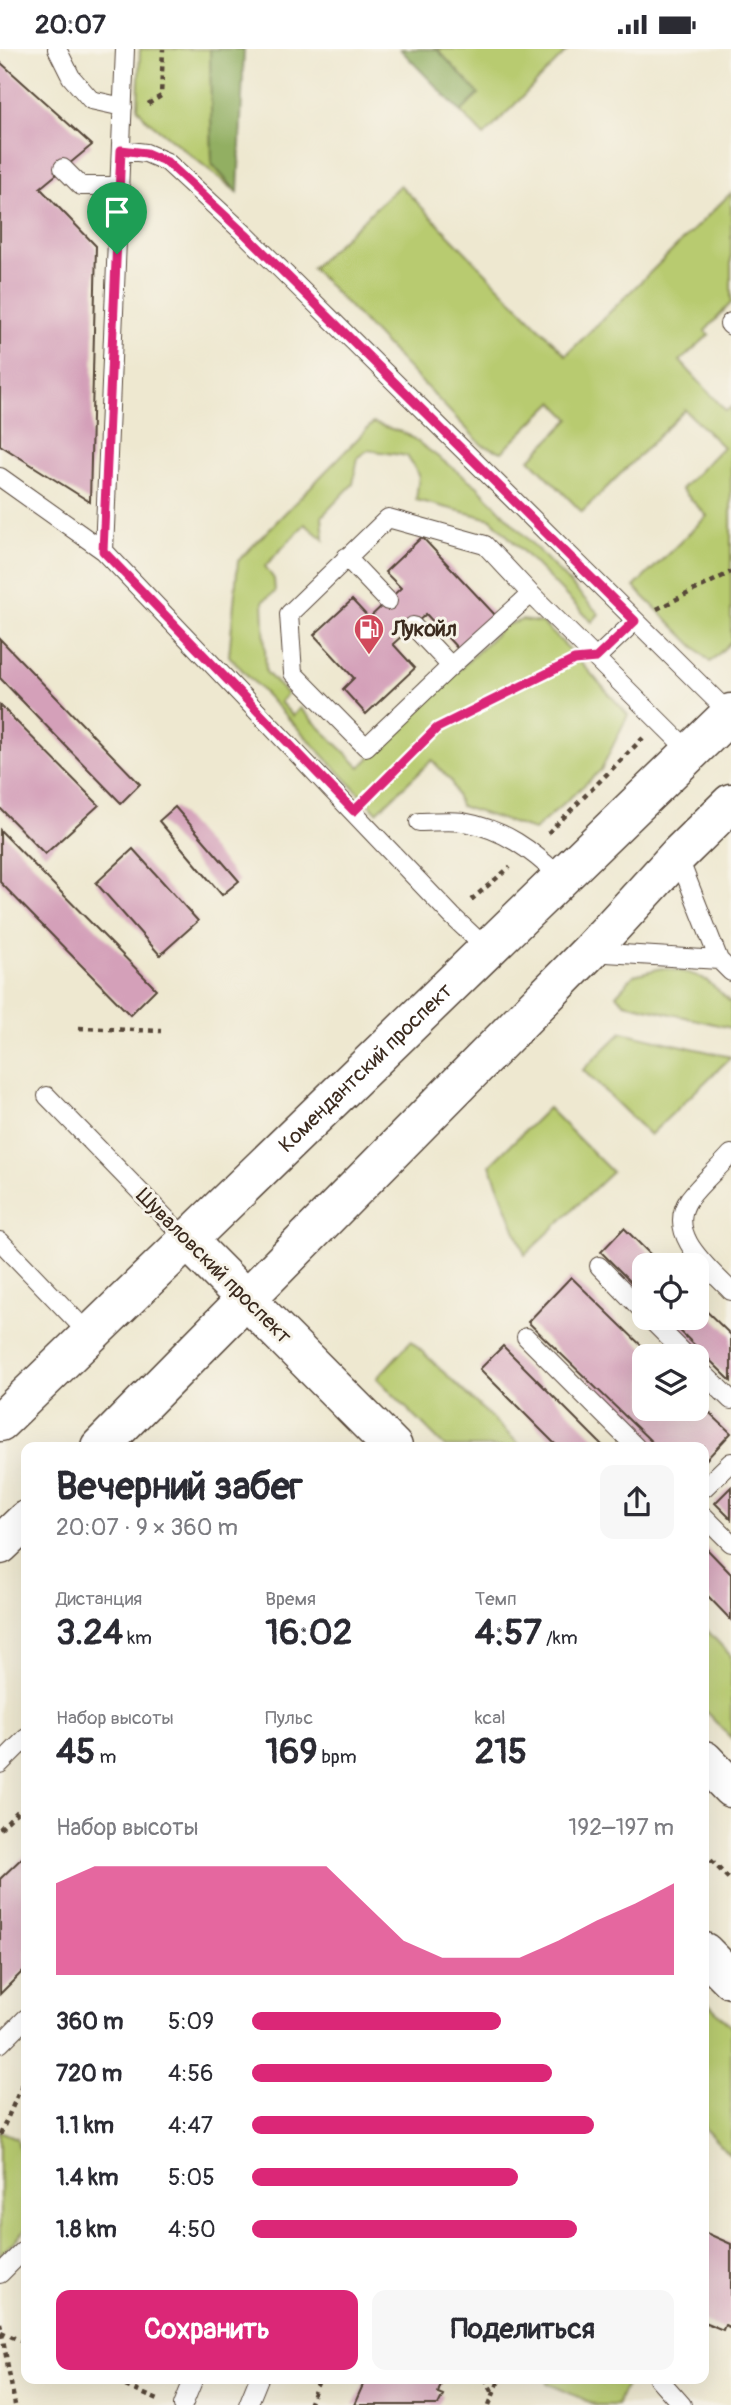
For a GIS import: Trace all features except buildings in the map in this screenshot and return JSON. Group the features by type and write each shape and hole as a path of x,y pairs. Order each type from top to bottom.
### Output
{"main road":[{"name":"Комендантский проспект","path":"0,1422 730,713"},
{"path":"105,1442 589,952 678,855 731,803"},
{"name":"Шуваловский проспект","path":"187,1240 385,1442"},
{"path":"0,1545 21,1525"},
{"path":"709,1765 731,1788"},
{"path":"709,1957 731,1979"}],"lane":[{"path":"57,49 71,77 90,100 123,107"},
{"path":"103,551 125,49"},
{"path":"121,150 146,153 167,162 246,235 730,713"},
{"path":"63,169 81,186 120,187"},
{"path":"0,477 103,551 452,916 487,949"},
{"path":"531,594 366,747 293,673 289,614 388,519 485,545 690,752"},
{"path":"346,557 388,601"},
{"path":"596,658 635,621"},
{"path":"412,626 451,666"},
{"path":"419,822 463,822 508,837 531,850 561,878"},
{"path":"589,952 725,966 678,855"},
{"name":"Шуваловский проспект","path":"47,1096 187,1240"},
{"path":"731,1154 688,1200 682,1217 686,1240 700,1259 731,1290"},
{"path":"0,1241 90,1335"},
{"path":"599,1266 632,1300"},
{"path":"661,1330 675,1344"},
{"path":"526,1337 631,1442"},
{"path":"709,1379 731,1401"},
{"path":"709,1483 731,1462"},
{"path":"709,1520 731,1543"},
{"path":"0,1764 21,1743"},
{"path":"0,2044 21,2023"},
{"path":"0,2274 21,2253"},
{"path":"183,2405 192,2384"},
{"path":"248,2405 257,2384"},
{"path":"663,2384 682,2405"}],"path":[{"path":"635,621 731,572"},
{"path":"354,811 437,728 574,660 596,658"},
{"path":"452,916 531,850 660,722"},
{"path":"79,1028 162,1031"},
{"path":"0,1829 21,1808"},
{"path":"709,1858 731,1881"},
{"path":"0,2135 21,2087"},
{"path":"0,2323 15,2405"},
{"path":"1,2332 21,2341"},
{"path":"121,2384 169,2405"},
{"path":"309,2405 318,2384"},
{"path":"488,2384 494,2394"},
{"path":"489,2405 498,2384"}],"green space":[{"path":"140,49 210,49 212,164 238,193 146,119 138,108"},
{"path":"210,49 244,49 238,193 212,164"},
{"path":"400,49 437,49 479,94 461,112"},
{"path":"437,49 569,49 484,136 461,112 478,94"},
{"path":"400,185 566,355 731,193 731,303 705,331 709,335 680,361 726,411 731,407 731,642 710,662 634,587 707,516 681,489 723,447 685,410 582,512 530,459 570,419 553,402 502,452 482,445 312,268"},
{"path":"373,423 407,434 477,486 599,614 592,622 491,519 416,500 419,475 407,456 368,450 358,457 353,484 322,516 324,540 305,524 265,566 274,579 275,592 263,601 266,672 287,694 280,702 293,716 300,708 360,767 504,626 522,620 542,623 628,715 601,770 534,830 460,806 451,781 432,760 377,812 229,656 238,561"},
{"path":"662,968 694,975 714,987 731,1003 731,1028 625,1003 616,995 634,975"},
{"path":"622,1032 731,1057 650,1135 583,1070"},
{"path":"548,1108 612,1172 525,1255 490,1165"},
{"path":"411,1341 517,1442 440,1442 377,1378"},
{"path":"709,1632 731,1656 731,1738 709,1715"},
{"path":"709,2004 731,2027 731,2156 709,2133"},
{"path":"0,2131 17,2138 21,2157 21,2234 0,2255"},
{"path":"549,2384 626,2384 617,2405 596,2405"}],"place":[{"name":"Лукойл","path":"369,656"}],"route":[{"path":"121,150 146,153 167,162 246,235 635,621 596,658 574,660 437,728 354,811 103,551 117,254 121,150"}]}
